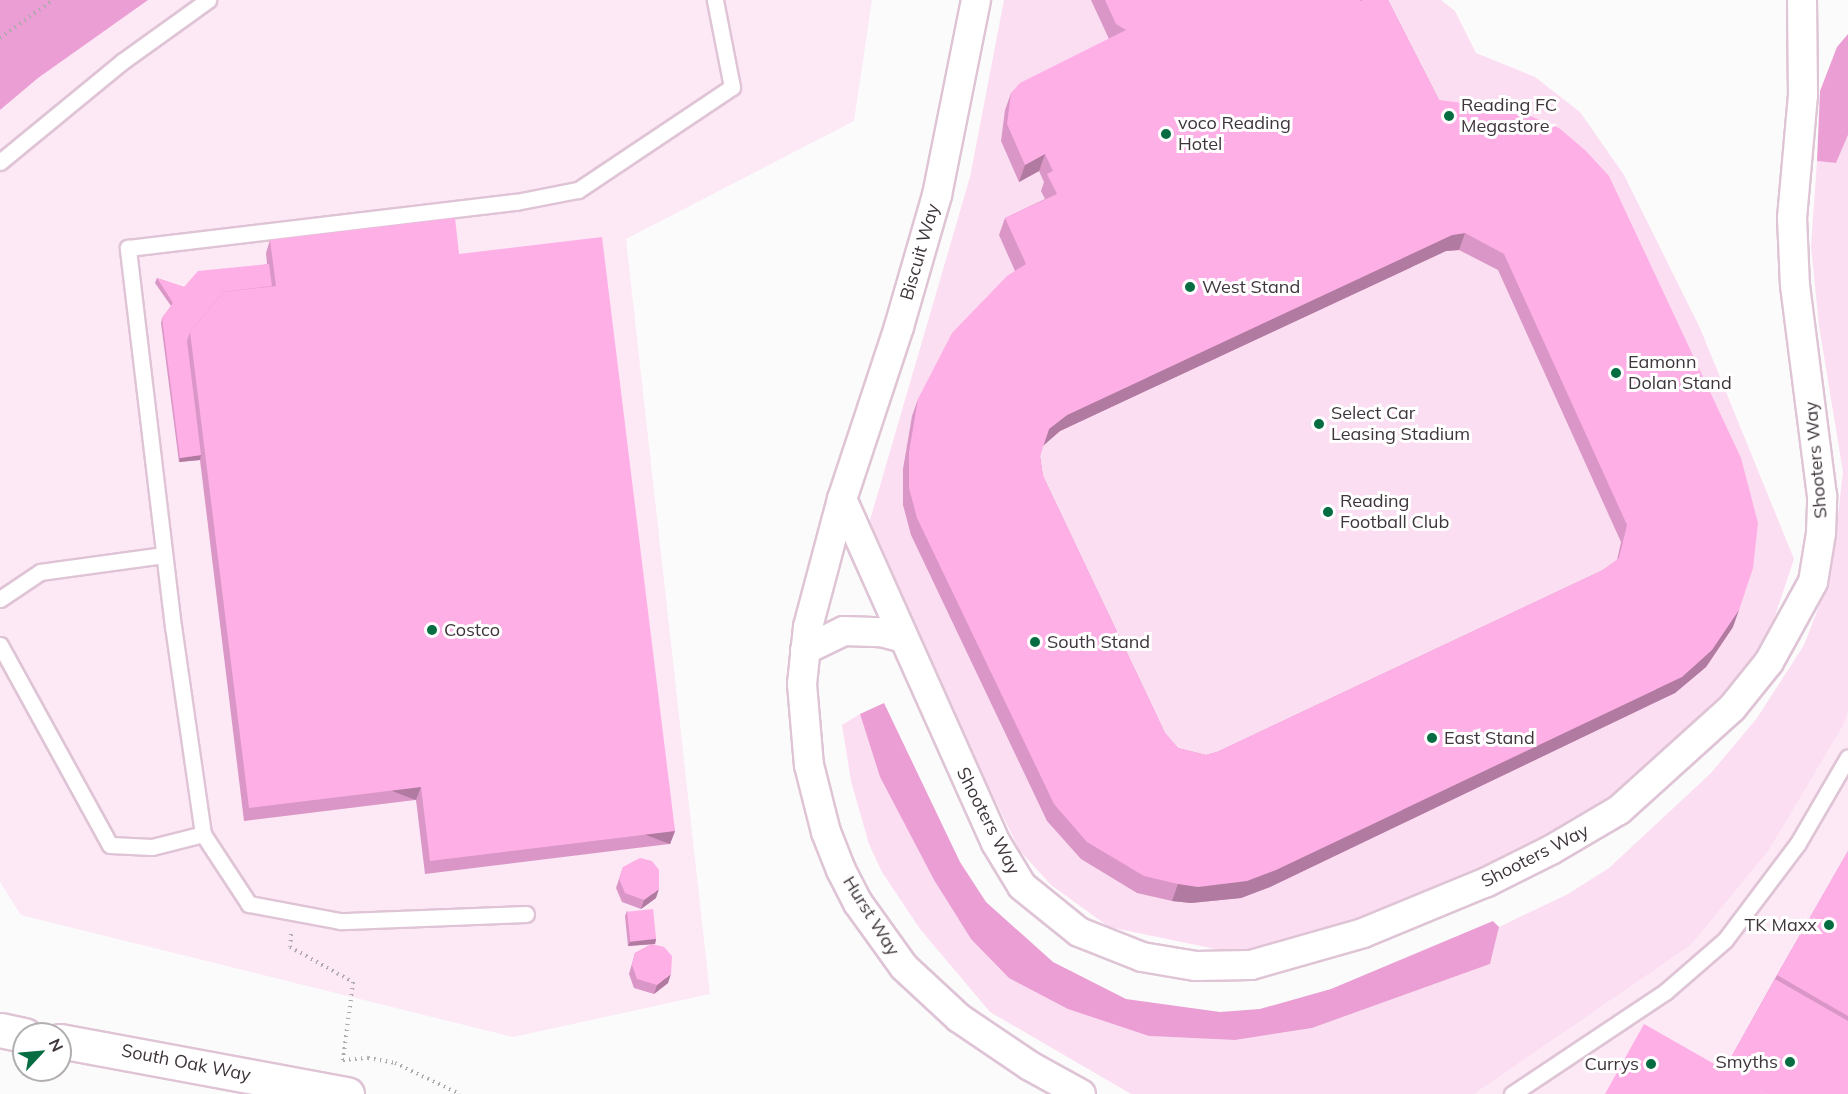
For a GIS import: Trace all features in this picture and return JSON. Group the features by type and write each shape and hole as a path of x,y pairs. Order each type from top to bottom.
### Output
{"street":[{"name":"Biscuit Way","path":"842,499 899,327 936,195 976,0"},
{"name":"Shooters Way","path":"842,499 996,843 1022,886 1079,932 1142,957 1225,967 1280,959 1317,948 1363,933 1487,882 1619,810 1711,728 1752,684 1803,605 1818,558 1822,496 1797,298 1792,218 1803,95 1802,0"},
{"name":"Hurst Way","path":"842,499 805,650 802,684 816,798 826,832 858,903 904,967 931,995 992,1041 1081,1094"},
{"path":"805,650 844,632 880,632 903,638"},
{"name":"South Oak Way","path":"72,1043 347,1094"}],"lane":[{"path":"0,162 123,61 208,0"},
{"path":"526,914 340,921 249,904 203,834 164,555 128,248 516,202 578,190 732,87 715,0"},
{"path":"0,599 40,572 164,555"},
{"path":"0,645 110,846 152,847 203,834"},
{"path":"1512,1094 1665,992 1725,940 1798,843 1848,757"}],"path":[{"path":"0,38 53,0"},
{"path":"292,912 290,947 353,982 343,1060"}],"shaded area":[{"path":"0,0 872,0 854,121 626,239 710,994 513,1037 21,915 0,882"},
{"path":"0,0 148,0 38,78 0,110"},
{"name":"Select Car Leasing Stadium","path":"1004,0 1441,0 1455,11 1476,53 1535,77 1580,112 1624,175 1700,328 1794,559 1769,634 1747,670 1712,710 1621,790 1568,823 1495,862 1400,903 1321,932 1258,949 1225,951 1109,927 1051,885 1020,851 880,566 870,520 970,177"},
{"path":"1848,34 1848,135 1836,163 1817,161 1820,91 1837,47"},
{"path":"1848,135 1848,710 1844,724 1769,850 1691,945 1474,1094 1131,1094 990,1012 920,929 882,872 869,844 851,781 842,725 860,714 880,777 934,880 971,939 1149,1036 1235,1040 1312,1028 1490,964 1499,927 1568,894 1609,868 1711,773 1757,718 1804,645 1826,588 1834,550 1843,472 1819,326 1811,246 1817,161 1836,163"},
{"path":"884,703 960,862 986,902 1053,962 1126,999 1220,1012 1260,1009 1331,989 1493,921 1499,927 1490,964 1312,1028 1235,1040 1149,1036 1068,1009 1009,978 971,939 934,880 880,777 860,714"},
{"path":"1848,710 1848,1094 1474,1094 1691,945 1769,850 1844,724"}],"building":[{"path":"1105,0 1388,0 1439,100 1496,107 1530,116 1559,128 1586,151 1609,176 1741,458 1758,523 1753,568 1739,610 1712,650 1682,677 1276,870 1247,881 1198,887 1144,876 1087,842 1054,804 917,518 909,488 909,452 918,399 952,333 1007,276 1026,264 1005,218 1057,194 1047,174 1053,171 1045,154 1025,165 1007,124 1011,93 1020,83 1126,30 1116,24","holes":["1465,233 1504,254 1627,525 1619,558 1603,570 1217,752 1206,755 1178,748 1165,733 1043,476 1040,456 1049,429 1067,415 1452,235"]},
{"name":"Costco","path":"455,218 459,254 602,237 675,831 430,861 421,787 249,808 190,332 223,292 276,286 270,240"},
{"path":"269,264 272,286 223,292 190,332 187,341 201,455 180,458 162,318 173,303 157,278 184,287 198,271"},
{"name":"TK Maxx","path":"1848,851 1848,1016 1777,975"},
{"path":"640,858 652,861 659,870 659,889 644,900 625,893 619,879 623,867"},
{"path":"653,909 656,939 630,942 627,912"},
{"path":"652,944 664,947 672,956 671,974 657,985 637,979 632,965 635,953"},
{"name":"Smyths","path":"1775,979 1848,1021 1848,1094 1767,1094 1724,1070"},
{"path":"1644,1024 1767,1094 1605,1094"}],"place":[{"name":"Reading FC Megastore","path":"1449,116"},
{"name":"voco Reading Hotel","path":"1166,134"},
{"name":"West Stand","path":"1190,287"},
{"name":"Eamonn Dolan Stand","path":"1616,373"},
{"name":"Select Car Leasing Stadium","path":"1319,424"},
{"name":"Reading Football Club","path":"1328,512"},
{"name":"Costco","path":"432,630"},
{"name":"South Stand","path":"1035,642"},
{"name":"East Stand","path":"1432,738"},
{"name":"TK Maxx","path":"1829,925"},
{"name":"Smyths","path":"1790,1062"},
{"name":"Currys","path":"1651,1064"}]}
